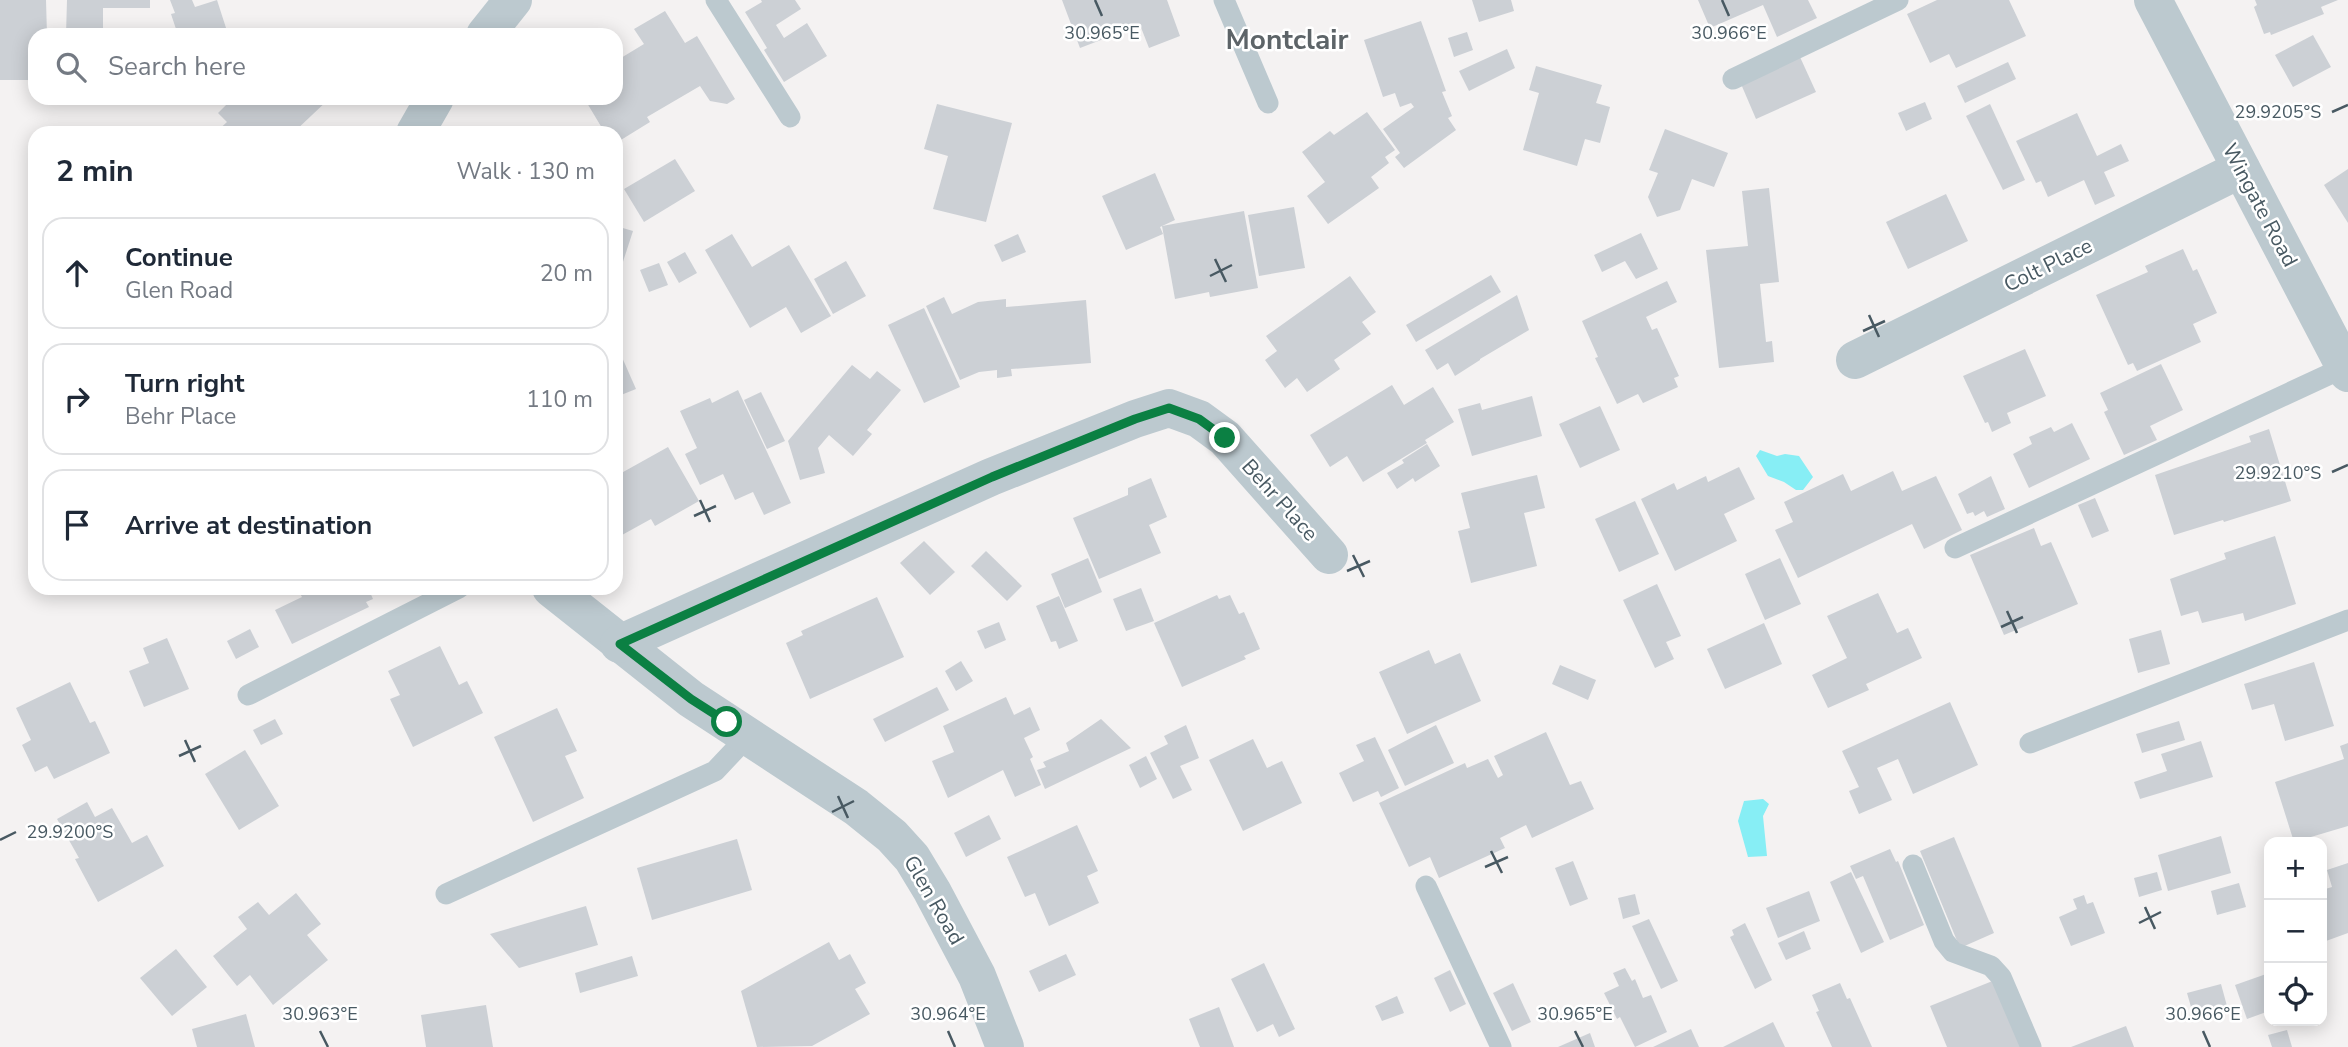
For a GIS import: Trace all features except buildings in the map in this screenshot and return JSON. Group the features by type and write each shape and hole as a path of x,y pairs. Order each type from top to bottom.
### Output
{"street":[{"path":"491,28 513,0"},
{"name":"Wingate Road","path":"2153,0 2241,169 2343,349"},
{"path":"419,126 431,105"},
{"name":"Colt Place","path":"1855,360 2241,169"},
{"name":"Behr Place","path":"620,644 992,477 1135,419 1169,408 1199,419 1225,438 1329,555"},
{"name":"Glen Road","path":"560,595 691,699 856,807 892,836 912,858 932,891 976,976 1005,1047"}],"lane":[{"path":"716,0 790,117"},
{"path":"1224,0 1268,103"},
{"path":"1733,79 1898,0"},
{"path":"1955,548 2343,349"},
{"path":"247,695 445,595"},
{"path":"2030,743 2348,620"},
{"path":"446,894 715,771 748,736"},
{"path":"1913,864 1944,941 1953,952 1991,966 2001,977 2031,1047"},
{"path":"1426,886 1501,1047"}],"water":[{"path":"1760,450 1777,456 1799,456 1813,477 1803,490 1796,490 1768,476 1756,456"},
{"path":"1763,799 1769,804 1763,816 1767,856 1748,857 1738,821 1744,801"}],"district":[{"name":"Montclair","path":"1287,39"}],"route":[{"path":"727,722 691,699 620,644 992,477 1135,419 1169,408 1199,419 1225,438"}]}
